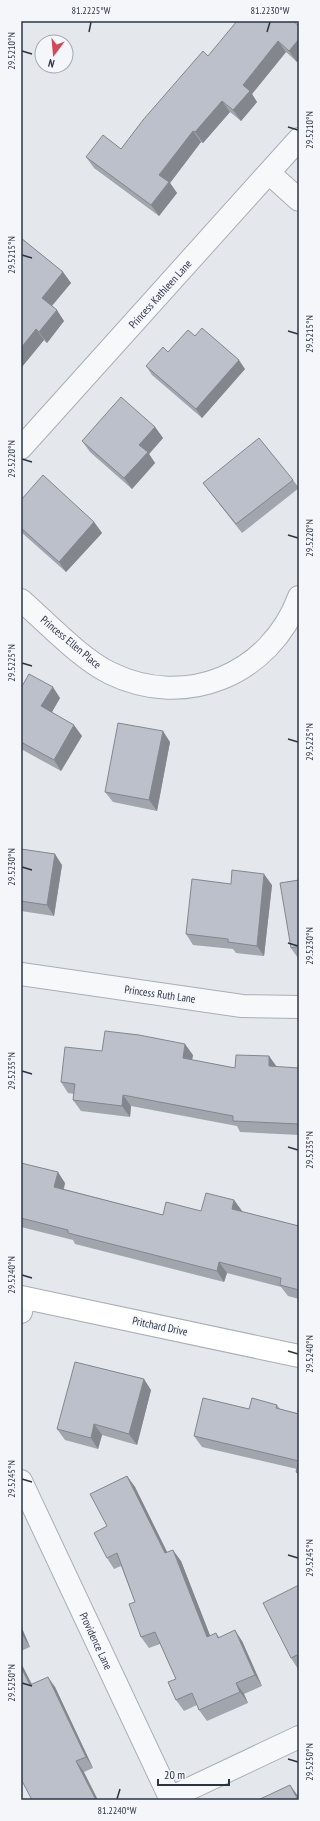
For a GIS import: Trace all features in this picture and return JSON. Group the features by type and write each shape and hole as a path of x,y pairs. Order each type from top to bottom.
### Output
{"street":[{"name":"Princess Kathleen Lane","path":"21,448 299,139"},
{"path":"269,173 299,200"},
{"name":"Princess Ellen Place","path":"21,600 82,653 109,672 135,683 164,688 182,688 217,681 246,666 260,656 289,621 299,597"},
{"name":"Princess Ruth Lane","path":"21,974 242,1006 299,1007"},
{"name":"Pritchard Drive","path":"22,1302 299,1356"},
{"name":"Providence Lane","path":"21,1481 171,1799"},
{"path":"171,1799 299,1737"}],"building":[{"path":"237,21 293,21 299,26 299,39 289,51 278,41 243,85 250,91 233,110 222,101 195,132 193,131 159,175 169,182 151,205 86,157 103,135 121,149 143,120 203,51 208,56"},
{"path":"21,238 63,272 42,298 57,310 39,332 36,329 21,348"},
{"path":"202,328 239,360 196,409 146,366 163,347 168,352 188,330 195,336"},
{"path":"121,397 155,427 139,445 148,452 124,478 82,441"},
{"path":"259,438 293,480 236,524 203,483"},
{"path":"43,475 94,522 59,562 21,528 21,500"},
{"path":"29,674 53,687 41,706 74,725 54,760 21,742 21,688"},
{"path":"118,723 163,731 149,800 105,792"},
{"path":"21,849 55,854 47,905 21,901"},
{"path":"232,870 264,874 257,946 228,942 228,939 186,934 192,879 231,884"},
{"path":"299,880 299,946 291,948 280,883"},
{"path":"105,1031 139,1035 185,1044 183,1058 235,1068 236,1055 269,1056 269,1066 299,1068 299,1124 233,1121 233,1116 123,1095 122,1106 73,1100 75,1084 61,1082 65,1047 102,1051"},
{"path":"21,1163 58,1172 54,1187 163,1215 166,1202 201,1211 206,1193 234,1200 232,1209 299,1226 299,1290 280,1285 281,1278 219,1262 217,1271 68,1233 68,1230 21,1218"},
{"path":"75,1362 144,1379 129,1434 94,1424 91,1438 57,1429"},
{"path":"203,1398 249,1409 252,1398 277,1405 276,1408 299,1414 299,1461 194,1436"},
{"path":"299,1462 299,1473 296,1472"},
{"path":"127,1476 165,1553 173,1550 207,1637 216,1633 218,1638 235,1630 255,1675 236,1683 240,1692 199,1710 192,1693 176,1700 168,1682 176,1679 155,1632 141,1637 129,1604 135,1602 117,1553 107,1558 94,1533 107,1526 90,1494"},
{"path":"299,1585 299,1654 291,1658 263,1603"},
{"path":"21,1667 30,1685 48,1677 86,1757 76,1761 96,1800 32,1800 21,1779"},
{"path":"290,1785 297,1798 299,1797 299,1800 258,1800"}]}
